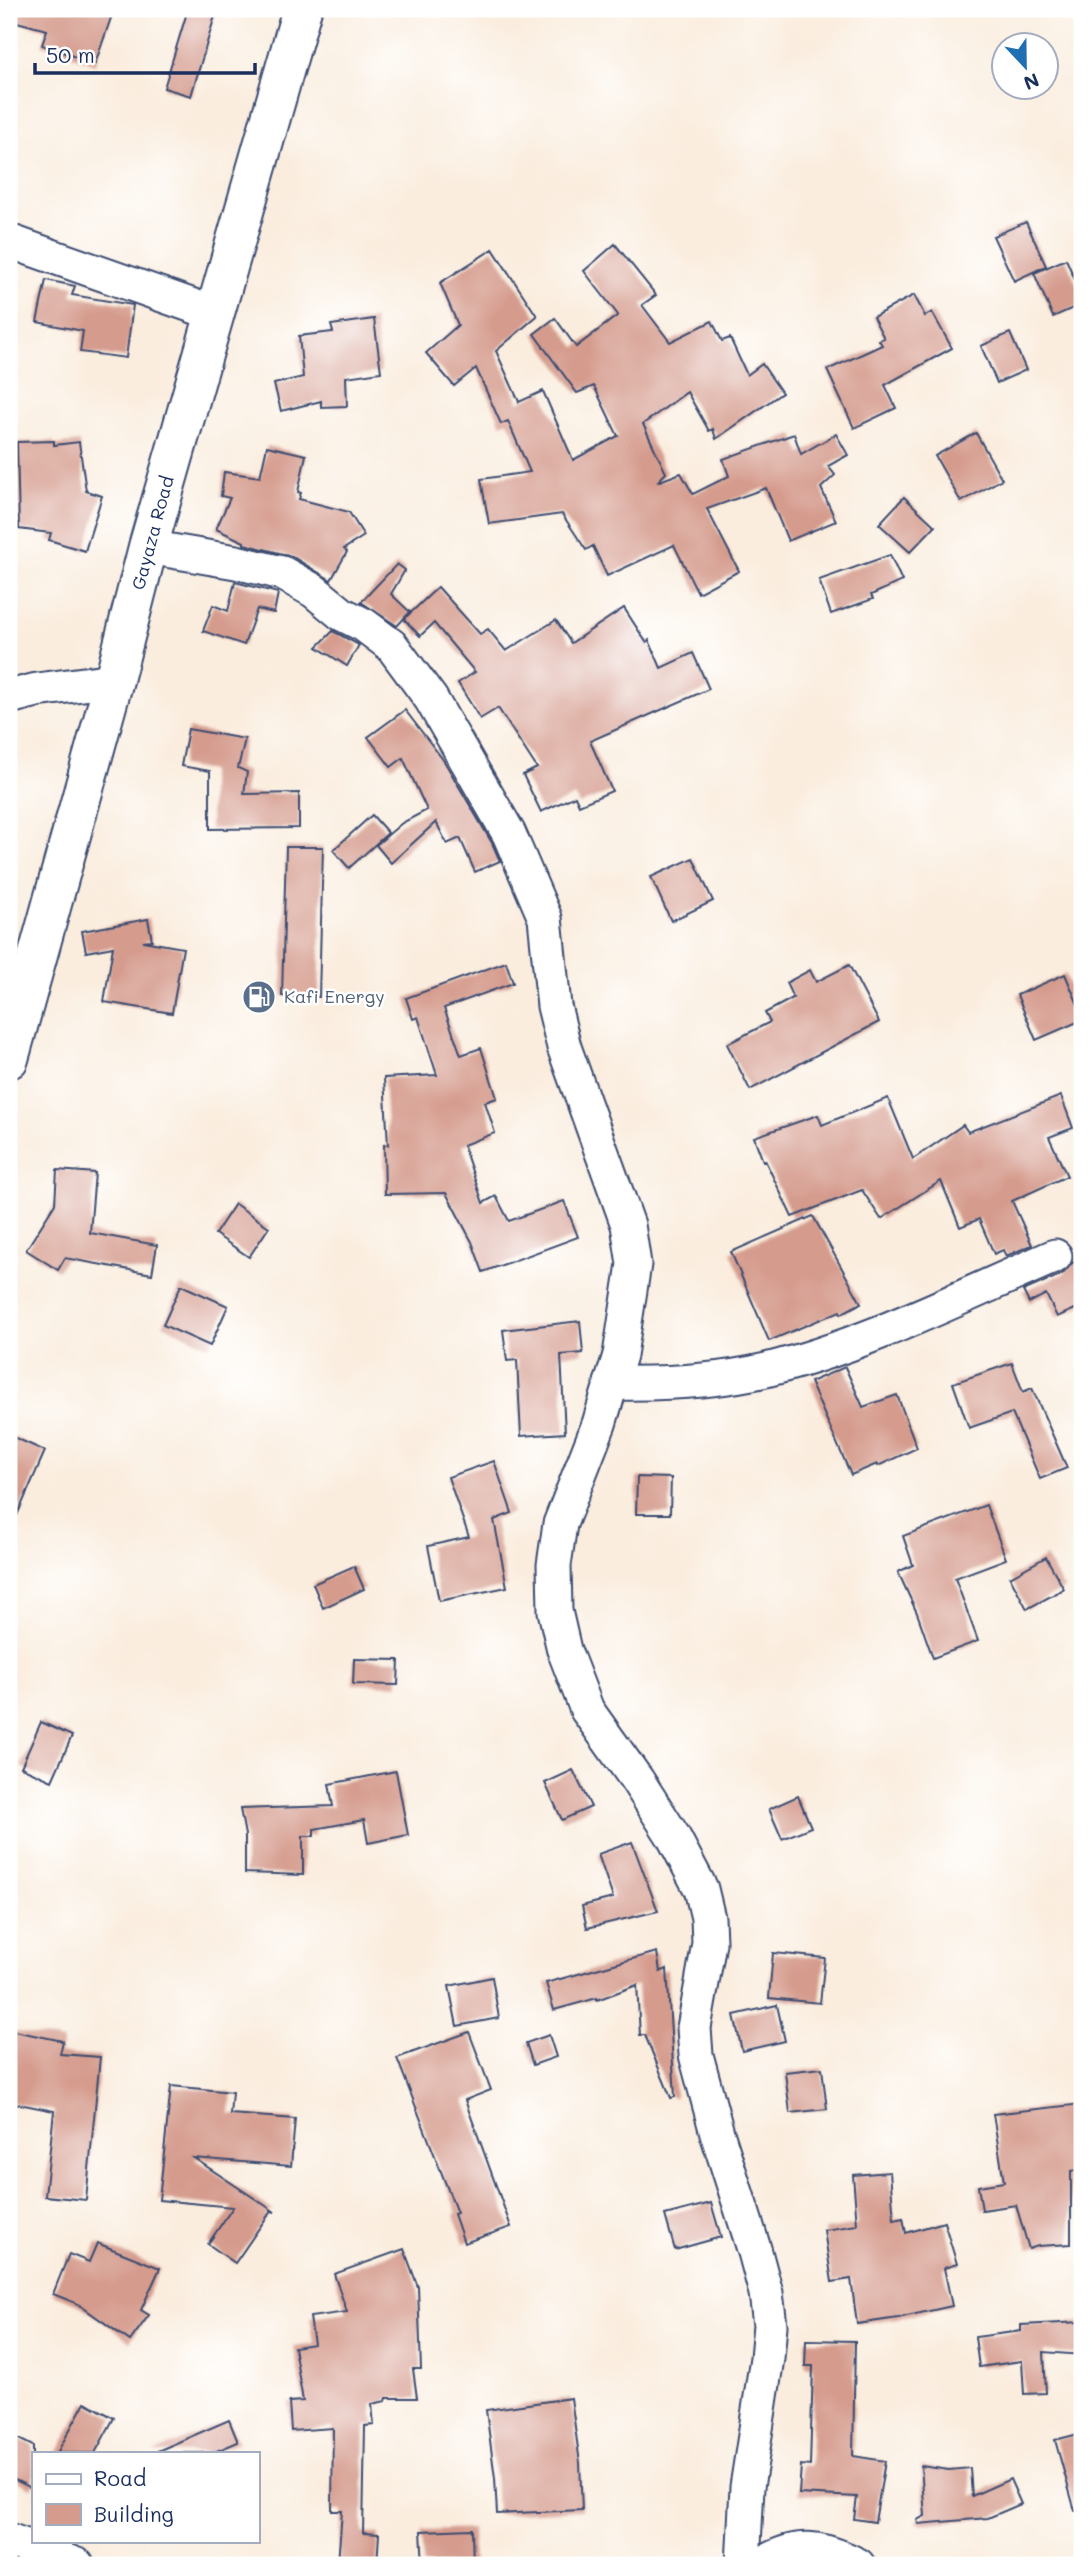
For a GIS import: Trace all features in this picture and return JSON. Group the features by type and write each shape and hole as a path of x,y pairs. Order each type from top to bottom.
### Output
{"main road":[{"name":"Gayaza Road","path":"9,1059 148,548 302,9"}],"street":[{"path":"9,241 216,314"},
{"path":"148,548 236,562 282,573 314,591 342,614 364,625 392,646 431,699 509,834 545,918 554,1006 564,1047 628,1225 634,1264 620,1355 599,1424 560,1524 554,1565 555,1611 564,1650 587,1710 673,1836 701,1889 708,1917 709,1943 694,2028 696,2055 717,2133 755,2252 766,2293 770,2325 747,2487 743,2565"},
{"path":"9,697 37,690 114,680"},
{"path":"611,1383 667,1384 729,1377 809,1359 1055,1256"},
{"path":"9,2540 77,2565"},
{"path":"760,2565 772,2557 803,2548 831,2552 858,2565"}],"building":[{"path":"9,9 114,9 95,64 42,45 47,30 9,20"},
{"path":"188,9 217,9 191,96 164,88"},
{"path":"1026,222 1046,266 1014,281 993,236"},
{"path":"615,244 656,295 642,305 670,342 712,321 722,341 730,338 747,375 762,364 782,393 716,439 713,429 709,431 687,392 643,424 666,473 657,482 681,473 693,494 729,476 723,459 794,434 801,454 836,434 848,455 828,466 835,475 821,488 836,521 788,541 766,488 707,509 739,571 698,593 674,545 607,576 593,546 586,550 562,514 489,524 481,479 530,472 508,421 501,424 476,368 454,386 426,353 458,325 440,283 493,249 537,316 496,351 519,402 543,391 573,460 618,436 594,386 577,393 534,334 555,318 576,347 618,315 584,271"},
{"path":"1066,259 1082,296 1082,304 1053,317 1034,273"},
{"path":"46,280 75,286 72,295 133,305 126,358 80,352 83,331 37,322"},
{"path":"914,295 925,316 932,312 952,348 885,385 896,408 854,428 827,370 882,345 879,340 884,338 873,317"},
{"path":"374,319 381,372 346,377 347,406 321,407 321,401 281,411 274,384 303,377 299,336 333,332 331,325"},
{"path":"1010,333 1026,370 997,383 981,346"},
{"path":"976,433 1002,479 961,502 935,456"},
{"path":"54,441 54,445 79,442 86,491 102,496 85,551 49,540 51,533 19,529 17,442"},
{"path":"267,446 306,455 299,499 349,512 364,536 344,549 347,552 331,580 291,556 244,544 216,529 230,498 221,496 224,472 260,477"},
{"path":"904,497 935,526 910,552 879,524"},
{"path":"890,555 902,581 871,595 873,599 831,614 819,580"},
{"path":"397,564 405,570 391,594 410,612 397,626 361,602"},
{"path":"235,582 278,593 274,613 257,609 244,645 203,631 213,605 228,611"},
{"path":"438,587 480,634 488,629 506,651 556,620 571,643 624,608 646,642 649,640 661,668 693,653 709,689 590,741 612,791 579,805 575,796 541,812 523,775 537,768 498,708 480,719 458,683 475,672 434,623 420,636 404,619"},
{"path":"333,631 359,645 347,666 317,647"},
{"path":"405,710 444,761 500,861 475,872 460,838 447,844 436,822 391,863 376,845 402,823 427,810 403,758 391,767 368,737"},
{"path":"188,729 245,739 238,768 247,772 244,794 299,793 299,828 210,829 210,771 181,766"},
{"path":"372,815 388,833 349,868 333,850"},
{"path":"286,847 323,847 319,997 282,996"},
{"path":"693,858 713,901 671,921 651,877"},
{"path":"148,919 152,940 143,941 183,948 172,1013 104,1002 113,947 86,952 82,931"},
{"path":"506,962 513,983 444,1008 461,1055 481,1048 497,1098 485,1102 495,1133 463,1145 483,1203 496,1196 509,1221 564,1201 578,1237 483,1272 472,1242 446,1193 385,1194 384,1145 388,1145 384,1078 437,1075 418,1017 413,1019 406,998"},
{"path":"849,965 879,1022 750,1090 727,1044 770,1022 765,1013 793,998 786,983 810,970 816,982"},
{"path":"1065,974 1082,1020 1036,1040 1017,995"},
{"path":"1061,1096 1073,1128 1049,1137 1067,1176 1012,1201 1032,1245 1006,1256 1003,1250 994,1254 979,1219 960,1227 941,1181 881,1219 862,1190 792,1217 765,1160 763,1161 754,1137 818,1115 822,1125 888,1098 913,1159 963,1125 968,1132"},
{"path":"57,1170 95,1173 90,1233 157,1245 152,1274 65,1258 58,1270 26,1250 55,1204"},
{"path":"235,1204 269,1227 249,1257 215,1234"},
{"path":"813,1216 861,1303 841,1314 840,1311 769,1341 731,1252"},
{"path":"1082,1258 1082,1306 1057,1317 1046,1294 1029,1303 1023,1291 1063,1274 1072,1263"},
{"path":"181,1285 228,1306 210,1346 163,1325"},
{"path":"580,1321 583,1353 561,1355 565,1433 521,1436 517,1360 507,1361 503,1330"},
{"path":"1012,1363 1023,1392 1032,1388 1067,1468 1040,1479 1012,1413 969,1428 953,1383"},
{"path":"845,1367 863,1407 897,1395 917,1448 851,1475 810,1382"},
{"path":"9,1435 45,1451 9,1534"},
{"path":"494,1461 512,1513 494,1520 507,1587 439,1601 428,1546 469,1537 448,1477"},
{"path":"637,1477 671,1478 670,1514 636,1514"},
{"path":"986,1505 1006,1559 955,1578 978,1641 933,1658 917,1613 898,1572 913,1565 903,1536"},
{"path":"1046,1557 1064,1589 1027,1609 1010,1577"},
{"path":"354,1566 364,1589 323,1608 313,1584"},
{"path":"354,1659 399,1660 398,1685 353,1684"},
{"path":"41,1722 72,1736 52,1781 21,1767"},
{"path":"573,1770 591,1807 562,1820 545,1783"},
{"path":"396,1771 408,1835 368,1843 364,1820 314,1829 314,1836 303,1836 303,1875 245,1873 245,1835 240,1809 333,1806 329,1784"},
{"path":"798,1796 811,1827 782,1839 769,1809"},
{"path":"632,1842 658,1911 587,1928 582,1906 613,1898 598,1854"},
{"path":"657,1952 660,1972 667,1969 675,2097 671,2098 645,2035 640,2035 637,1985 597,2000 554,2010 546,1983"},
{"path":"773,1953 825,1958 820,2003 769,1998"},
{"path":"492,1977 499,2018 457,2026 449,1986"},
{"path":"777,2005 785,2041 742,2051 734,2015"},
{"path":"9,2030 63,2041 60,2054 100,2057 86,2200 45,2196 54,2111 9,2102"},
{"path":"469,2032 491,2090 465,2100 511,2227 464,2243 454,2214 457,2213 397,2058"},
{"path":"549,2035 556,2057 533,2065 526,2043"},
{"path":"822,2068 827,2109 790,2113 785,2072"},
{"path":"171,2086 232,2092 230,2114 295,2119 291,2166 194,2158 275,2212 271,2211 235,2263 208,2244 233,2207 159,2200"},
{"path":"1082,2104 1082,2170 1071,2171 1071,2244 1029,2249 1016,2205 982,2210 978,2186 1004,2182 993,2114"},
{"path":"890,2172 894,2220 903,2218 906,2233 944,2222 957,2264 944,2268 952,2306 857,2324 851,2279 832,2282 824,2230 857,2225 853,2175"},
{"path":"711,2203 721,2237 675,2250 665,2215"},
{"path":"97,2243 160,2268 141,2310 149,2315 130,2341 78,2304 53,2294 69,2254 89,2262"},
{"path":"404,2249 418,2287 421,2369 413,2369 417,2398 387,2398 386,2401 372,2404 374,2425 365,2426 363,2533 379,2534 377,2565 338,2563 342,2511 332,2511 333,2428 291,2431 289,2402 303,2401 294,2347 314,2344 310,2317 347,2312 334,2274"},
{"path":"1082,2322 1082,2355 1044,2352 1046,2393 1024,2394 1022,2361 979,2367 975,2337 1021,2331 1021,2325"},
{"path":"806,2340 855,2341 853,2456 885,2461 875,2522 854,2519 857,2497 799,2494 801,2465 810,2466 813,2366 805,2366"},
{"path":"571,2398 580,2463 582,2510 497,2514 486,2410"},
{"path":"85,2402 114,2418 96,2452 58,2452"},
{"path":"229,2420 238,2442 214,2452 155,2452"},
{"path":"1082,2433 1082,2510 1075,2511 1055,2440"},
{"path":"9,2434 33,2446 32,2488 9,2477"},
{"path":"921,2466 949,2470 970,2468 972,2496 1010,2479 1021,2504 988,2518 918,2524 917,2520 925,2516"},
{"path":"472,2529 473,2565 423,2565 421,2531"}],"place":[{"name":"Kafi Energy","path":"259,997"}]}
